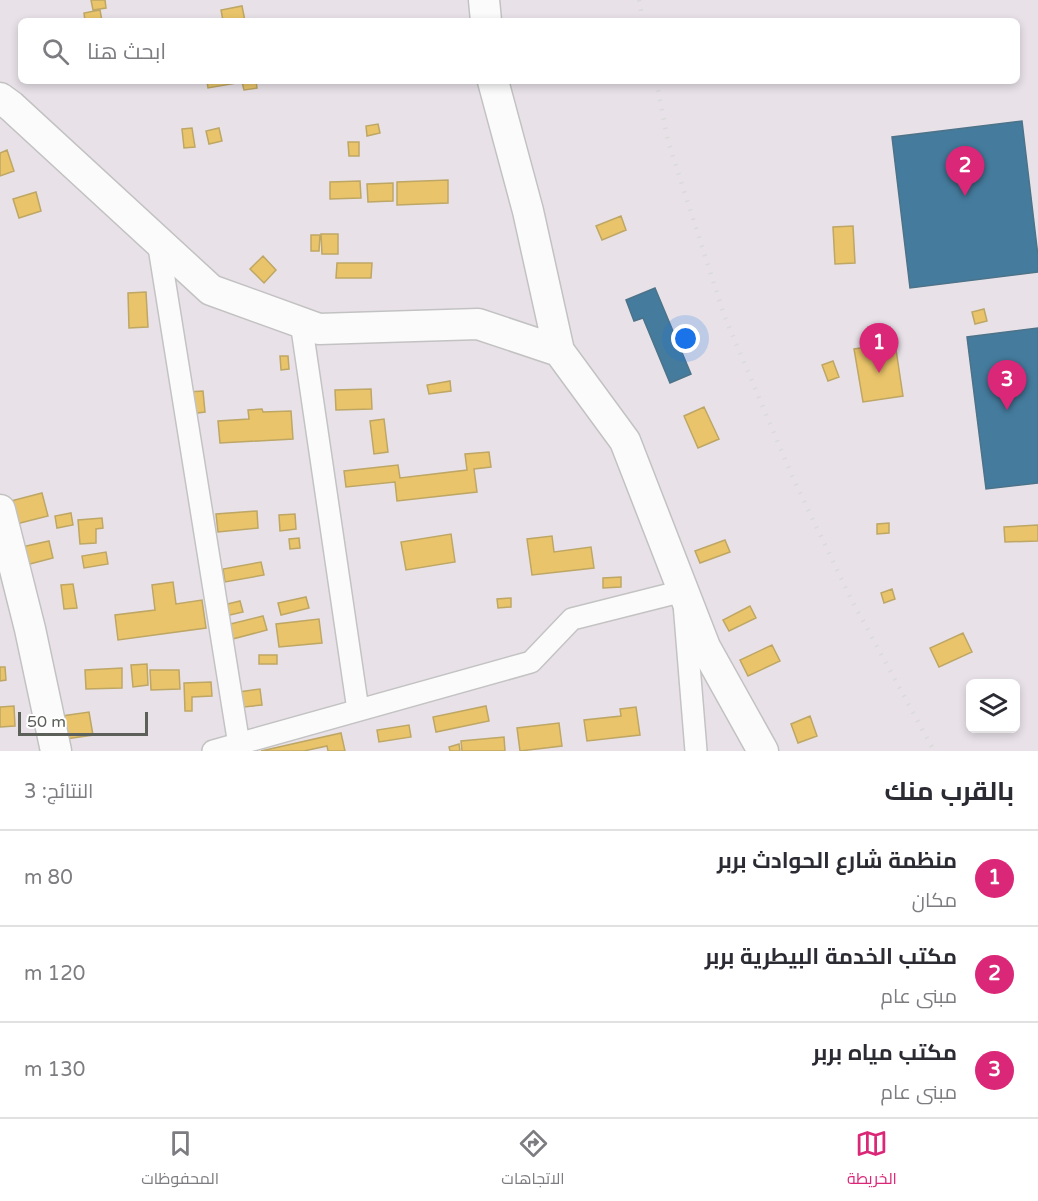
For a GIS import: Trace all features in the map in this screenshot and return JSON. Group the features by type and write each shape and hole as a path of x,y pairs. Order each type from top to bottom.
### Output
{"street":[{"path":"484,0 486,18"},
{"path":"494,84 528,211 559,351 625,441 705,647 763,751"},
{"path":"0,98 211,290 319,329 478,324 559,351"},
{"path":"158,241 240,747"},
{"path":"301,322 358,710"},
{"path":"0,510 30,629 56,751"},
{"path":"213,751 240,747 358,710 531,662 572,619 683,591"},
{"path":"683,591 696,751"}],"building: سكن":[{"path":"91,0 105,0 106,8 93,10"},
{"path":"242,6 244,18 222,18 221,10"},
{"path":"100,10 101,18 85,18 84,13"},
{"path":"207,84 231,84 208,88"},
{"path":"242,84 256,84 257,88 244,90"},
{"path":"378,124 380,133 367,136 366,126"},
{"path":"192,128 195,147 184,148 182,129"},
{"path":"219,128 222,141 209,144 206,131"},
{"path":"348,142 359,142 359,156 349,156"},
{"path":"7,150 14,171 0,176 0,153"},
{"path":"448,180 448,203 397,205 397,182"},
{"path":"360,181 361,198 330,199 330,182"},
{"path":"393,183 393,201 368,202 367,184"},
{"path":"36,192 41,211 19,218 13,199"},
{"path":"621,216 626,230 602,240 596,226"},
{"path":"853,226 855,263 835,264 833,227"},
{"path":"321,234 338,234 338,254 322,254"},
{"path":"311,235 320,235 319,251 311,251"},
{"path":"263,256 276,270 264,283 250,269"},
{"path":"337,263 372,263 371,278 336,278"},
{"path":"146,292 148,327 129,328 128,293"},
{"path":"984,309 987,321 975,324 972,312"},
{"path":"895,343 903,396 863,402 854,349"},
{"path":"280,356 288,356 289,369 281,370"},
{"path":"833,361 839,377 828,381 822,365"},
{"path":"450,381 451,391 429,394 427,385"},
{"path":"371,389 372,409 336,410 335,390"},
{"path":"203,391 205,412 190,414 187,392"},
{"path":"704,407 719,439 698,448 684,416"},
{"path":"262,409 263,412 291,411 293,439 220,443 218,421 249,419 248,410"},
{"path":"384,419 388,452 374,454 370,421"},
{"path":"489,452 491,467 474,469 477,492 397,501 395,482 346,487 344,471 398,465 400,478 467,470 465,454"},
{"path":"42,493 48,516 12,525 7,502"},
{"path":"257,511 258,528 218,532 216,514"},
{"path":"71,513 73,525 57,528 55,516"},
{"path":"295,514 296,529 280,531 279,515"},
{"path":"102,518 103,528 96,529 96,543 80,544 78,520"},
{"path":"889,523 889,533 877,534 877,524"},
{"path":"1038,525 1038,541 1005,542 1004,527"},
{"path":"451,534 455,562 406,570 401,542"},
{"path":"552,536 554,552 591,547 594,568 532,575 527,539"},
{"path":"299,538 300,548 290,549 289,539"},
{"path":"725,540 730,552 700,563 695,551"},
{"path":"49,541 53,558 22,566 17,548"},
{"path":"106,552 108,564 84,568 82,556"},
{"path":"261,562 264,575 225,582 223,569"},
{"path":"621,577 621,587 603,588 603,578"},
{"path":"173,582 176,604 202,600 206,628 118,640 115,615 155,610 152,585"},
{"path":"73,584 77,608 64,609 61,585"},
{"path":"892,589 895,599 884,603 881,593"},
{"path":"306,597 309,608 281,615 278,603"},
{"path":"511,598 511,607 498,608 497,599"},
{"path":"240,601 243,612 221,617 219,606"},
{"path":"750,606 756,618 729,631 723,620"},
{"path":"263,616 267,630 225,641 222,626"},
{"path":"319,619 322,643 279,647 276,624"},
{"path":"963,633 972,652 939,667 930,648"},
{"path":"772,645 780,661 748,676 740,660"},
{"path":"259,655 277,655 277,664 259,664"},
{"path":"147,664 148,685 133,687 131,665"},
{"path":"0,667 5,667 6,680 0,681"},
{"path":"122,668 122,688 86,689 85,670"},
{"path":"150,670 179,670 180,689 151,690"},
{"path":"211,682 212,696 192,697 192,711 185,711 184,683"},
{"path":"260,689 262,705 234,708 232,693"},
{"path":"14,706 15,726 0,727 0,707"},
{"path":"486,706 489,721 436,732 433,717"},
{"path":"636,707 640,735 587,741 584,720 621,716 620,709"},
{"path":"89,712 93,735 59,740 55,717"},
{"path":"810,716 817,736 798,743 791,724"},
{"path":"559,723 562,746 520,751 517,728"},
{"path":"409,725 411,737 379,742 377,730"},
{"path":"341,733 345,751 328,751 327,746 304,751 261,751"},
{"path":"504,737 505,751 462,751 461,741"},
{"path":"459,744 460,751 450,751 449,747"}],"building: مرافق عامة":[{"path":"1022,121 1038,272 910,288 892,137"},
{"path":"655,288 691,374 670,383 643,318 634,321 626,300"},
{"path":"1038,328 1038,483 986,489 967,337"}],"railway":[{"path":"639,0 642,18"},
{"path":"657,84 668,141 724,315 793,478 851,599 934,751"}],"place":[{"name":"مكتب الخدمة البيطرية بربر","path":"965,196"},
{"name":"منظمة شارع الحوادث بربر","path":"879,373"},
{"name":"مكتب مياه بربر","path":"1007,410"}]}
